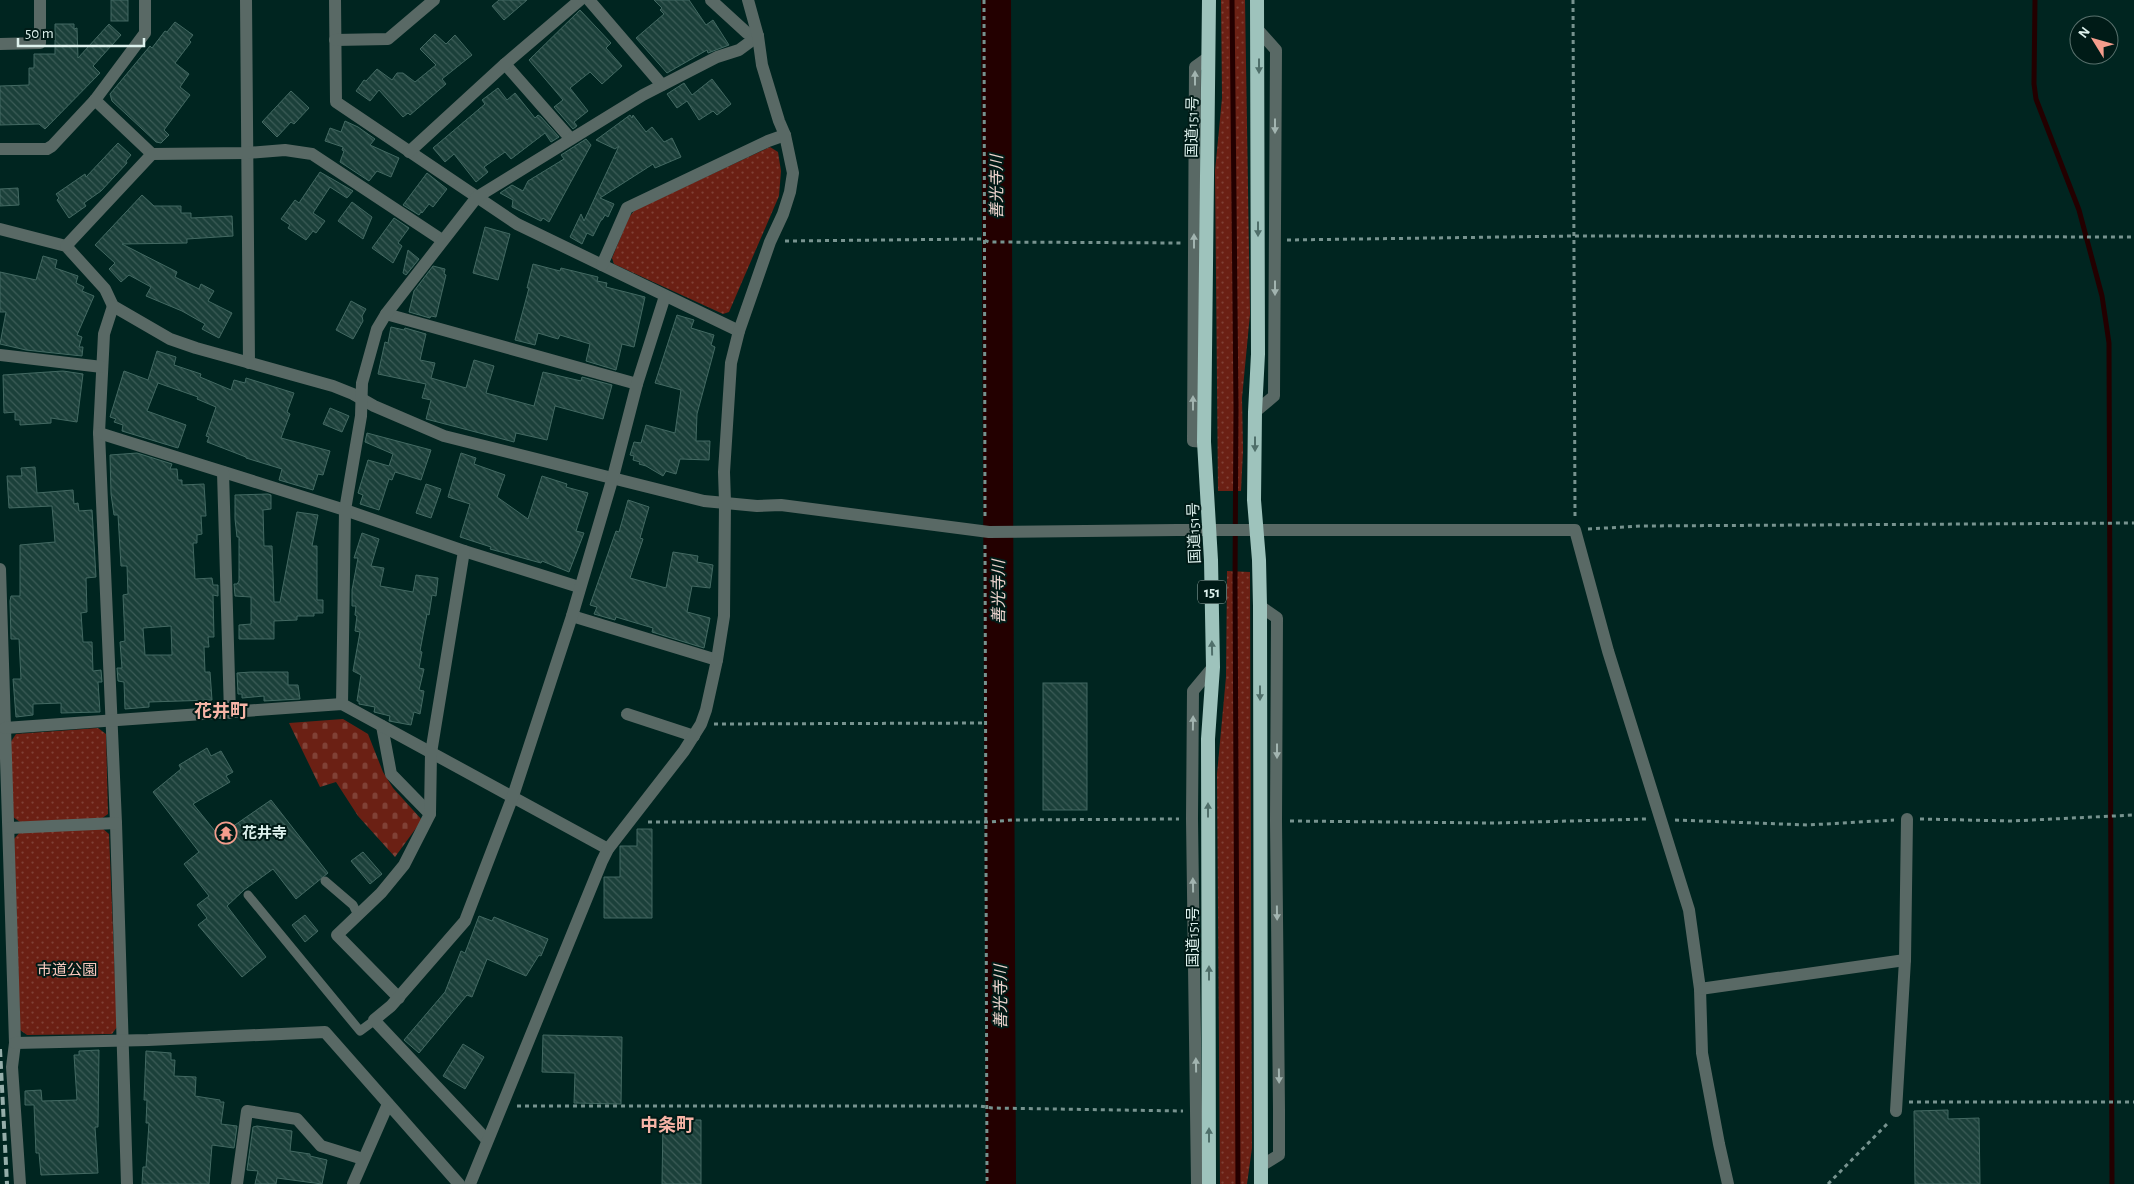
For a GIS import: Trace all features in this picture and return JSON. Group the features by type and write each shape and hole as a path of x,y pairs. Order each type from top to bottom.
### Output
{"highway":[{"name":"国道151号","path":"1209,0 1204,442 1210,531 1213,667 1208,738 1209,1184"},
{"path":"1258,0 1258,344 1254,500 1258,531 1260,606 1261,1184"}],"street":[{"path":"0,44 40,42 40,0"},
{"path":"0,149 47,149 96,100 145,33 145,0"},
{"path":"246,0 249,363"},
{"path":"335,0 336,102 517,224 739,331"},
{"path":"335,40 388,38 434,0"},
{"path":"409,152 580,0"},
{"path":"589,0 662,85"},
{"path":"711,0 747,33 758,36"},
{"path":"470,1184 602,861 608,849 694,736 706,710 724,616 724,472 731,363 739,331 770,242 783,214 790,192 793,173 785,135 762,64 758,36 748,0"},
{"path":"1255,412 1274,396 1276,50 1259,31"},
{"path":"342,704 345,510 361,416 362,383 377,329 386,314 477,196 570,138 662,85 717,57 739,50 758,36"},
{"path":"1204,442 1193,441 1195,67 1209,57"},
{"path":"506,64 570,138"},
{"path":"96,100 152,154 248,154 285,150 312,154 442,240"},
{"path":"602,265 627,208 768,141 785,135"},
{"path":"66,246 152,154"},
{"path":"0,230 66,246 104,289 112,306 170,339 333,386 444,436 704,501 781,505 987,532 1575,530 1608,651 1690,910 1700,989 1702,1053 1728,1184"},
{"path":"487,1140 375,1020 399,998 465,921 513,796 572,616 579,586 613,477 637,384 665,296"},
{"path":"112,306 104,334 99,433 116,823 127,1184"},
{"path":"386,314 637,384"},
{"path":"0,355 102,367"},
{"path":"99,433 345,510 464,551 579,586"},
{"path":"223,472 230,713"},
{"path":"399,998 337,935 381,893 404,865 430,814 431,753 464,551"},
{"path":"0,569 15,1043 12,1067 20,1184"},
{"path":"1260,606 1277,618 1276,821 1279,1155 1262,1166"},
{"path":"572,616 717,660"},
{"path":"1196,1184 1192,819 1194,690 1213,667"},
{"path":"5,728 342,704 608,849"},
{"path":"627,714 694,736"},
{"path":"382,726 391,774 430,814"},
{"path":"1896,1111 1905,960 1907,819"},
{"path":"9,828 116,823"},
{"path":"1700,989 1905,960"},
{"path":"15,1043 325,1032 459,1184"},
{"path":"353,1184 388,1104"},
{"path":"237,1184 247,1111 297,1119 321,1146 363,1159"}],"lane":[{"path":"325,881 353,905 358,915"},
{"path":"248,895 360,1030 375,1020"}],"path":[{"path":"984,0 987,241 987,1184"},
{"path":"1573,0 1575,530 1642,526 2134,523"},
{"path":"1275,240 1575,236 2134,237"},
{"path":"770,242 987,241 1194,243"},
{"path":"701,724 986,723"},
{"path":"1276,821 1494,823 1661,819 1808,825 1907,819 2012,821 2134,815"},
{"path":"629,822 987,822 1192,819"},
{"path":"1828,1184 1884,1128 1896,1111 1907,1102 2134,1102"},
{"path":"501,1106 987,1107 1196,1111"}],"green space":[{"path":"1221,0 1245,0 1250,314 1242,398 1243,451 1241,491 1218,491 1215,171 1222,98"},
{"path":"770,147 778,152 781,171 779,196 729,312 723,314 614,264 612,258 629,217 635,210"},
{"path":"1227,571 1250,572 1252,1148 1247,1184 1220,1184 1217,774 1226,677"},
{"path":"343,719 368,734 383,772 393,788 422,820 395,857 358,816 336,782 320,787 289,723"},
{"path":"98,728 106,734 108,814 101,819 20,822 13,817 10,743 16,734"},
{"name":"市道公園","path":"102,828 109,834 117,1027 112,1034 27,1035 20,1030 14,839 20,832"}],"building":[{"path":"111,0 128,0 128,21 111,21"},
{"path":"499,0 527,0 504,20 492,6"},
{"path":"654,0 689,0 706,25 713,20 729,45 708,53 707,50 667,73 636,38 664,14 660,10 662,8"},
{"path":"580,10 611,43 606,48 622,66 602,84 590,72 570,88 588,111 574,122 577,126 573,129 554,107 563,100 529,60"},
{"path":"175,22 193,35 189,40 191,42 175,63 189,74 180,87 190,95 164,130 169,135 161,143 156,142 112,101 110,94 150,46 152,48 165,31 167,32"},
{"path":"55,24 74,24 74,29 77,28 78,58 109,24 121,35 93,66 100,73 45,129 39,124 0,125 0,86 29,85 29,68 34,68 34,54 55,54"},
{"path":"435,34 446,44 455,35 472,55 442,79 446,84 410,115 408,113 403,117 379,90 370,101 356,91 364,80 366,81 377,69 392,80 397,73 403,73 415,82 436,65 420,49"},
{"path":"712,79 731,104 717,115 713,111 699,120 687,101 677,108 667,94 684,83 692,95"},
{"path":"498,88 507,100 515,93 535,118 538,115 541,117 559,137 551,142 545,133 511,159 505,152 484,167 488,172 476,182 454,154 445,162 433,148 485,104 482,100"},
{"path":"291,91 309,108 294,124 291,122 277,137 262,122"},
{"path":"630,115 632,118 633,115 646,132 652,127 664,142 672,138 681,157 655,168 653,164 600,198 614,204 608,217 605,215 601,220 593,236 587,233 582,244 570,237 581,214 584,221 619,146 615,149 596,140"},
{"path":"345,121 358,127 375,139 370,145 399,158 391,177 377,171 369,181 340,162 344,151 342,150 343,147 325,141 330,128 341,132"},
{"path":"586,139 591,145 549,222 543,218 541,221 512,207 513,200 500,193 512,185 523,191 528,181 564,159 561,155"},
{"path":"118,143 131,155 126,161 127,163 101,191 84,203 86,206 69,218 57,200 59,198 56,194 85,174 86,177"},
{"path":"320,172 353,191 347,198 330,187 313,213 325,221 316,233 313,231 306,240 288,228 290,225 281,219 295,200 299,203"},
{"path":"427,173 447,189 433,207 429,204 419,215 403,205"},
{"path":"18,188 19,205 0,206 0,189"},
{"path":"142,195 154,206 181,206 181,213 191,213 191,218 232,216 233,236 187,239 187,243 122,244 177,272 175,277 199,289 201,284 214,291 208,301 232,313 219,338 202,329 205,324 182,311 146,296 151,287 129,275 121,282 109,269 115,263 95,245"},
{"path":"352,202 372,217 363,239 338,221"},
{"path":"394,218 409,228 398,243 402,246 393,263 372,248"},
{"path":"485,227 510,234 498,280 473,273"},
{"path":"408,250 419,259 406,275 403,273"},
{"path":"43,256 57,260 55,268 78,276 76,283 84,287 82,291 94,296 77,335 82,337 79,347 83,347 82,356 26,350 0,344 6,312 0,312 0,272 36,280"},
{"path":"533,264 560,271 561,268 598,277 597,281 607,283 606,287 645,297 634,347 622,344 616,370 586,361 590,344 560,335 558,339 538,333 535,345 515,340 529,288 527,288"},
{"path":"433,266 445,269 444,274 446,275 436,317 431,316 430,318 409,312 414,291"},
{"path":"351,301 366,309 362,316 363,321 353,339 336,330"},
{"path":"677,315 694,320 691,328 714,335 711,345 715,347 697,414 696,441 710,441 709,460 680,459 676,474 666,471 663,476 639,464 640,462 633,460 634,456 630,455 634,442 641,443 646,425 675,433 681,390 655,383"},
{"path":"391,327 404,330 405,328 426,334 420,360 435,363 431,378 466,388 474,360 494,366 486,393 534,406 543,372 581,381 582,377 612,385 603,419 555,406 547,440 516,433 514,442 426,419 431,400 422,398 426,384 378,374 385,342 388,343"},
{"path":"157,351 176,357 174,365 201,374 200,377 231,390 234,380 245,383 246,378 294,393 287,412 290,414 281,438 330,451 323,475 318,474 313,490 279,480 282,469 246,458 207,442 209,437 206,436 216,407 197,399 198,397 158,383 147,411 186,425 178,448 122,431 123,425 114,422 116,419 110,417 124,371 148,380"},
{"path":"63,371 83,374 77,422 51,418 51,423 20,425 20,420 15,420 15,412 4,413 3,375"},
{"path":"330,408 349,416 342,432 323,424"},
{"path":"367,433 431,450 421,480 395,472 392,480 389,479 379,510 360,504 363,495 358,493 368,460 389,466 393,454 365,442"},
{"path":"137,453 172,464 170,469 177,469 178,480 182,480 182,485 204,484 206,516 201,516 202,534 197,535 197,543 193,543 195,579 212,578 213,585 218,585 218,596 213,595 214,637 208,637 209,647 204,647 205,672 210,672 212,700 149,702 149,707 125,709 124,682 118,681 117,668 122,668 120,642 125,641 123,595 128,594 127,566 121,566 118,515 114,515 111,494 110,455","holes":["171,626 172,655 145,655 143,628"]},
{"path":"461,453 476,458 474,464 505,475 497,497 528,519 542,476 567,484 566,487 588,493 576,531 584,533 569,572 542,561 541,563 490,549 491,547 460,537 470,504 448,497"},
{"path":"35,467 37,493 73,490 74,504 78,503 79,511 92,510 96,577 86,578 87,612 81,613 83,642 92,642 93,671 101,670 102,682 98,682 100,712 61,713 61,703 33,704 33,715 16,717 13,679 21,679 19,639 11,639 10,601 11,596 20,596 20,545 55,542 52,506 9,508 7,476 22,476 21,468"},
{"path":"426,484 441,489 431,518 416,513"},
{"path":"235,495 271,495 271,509 263,510 264,546 272,546 274,602 280,602 297,512 318,515 312,546 317,546 317,600 323,600 323,613 314,613 314,616 297,616 297,620 274,621 274,639 239,639 239,625 251,624 251,597 235,596 234,584 237,584 239,581 239,537 237,537 235,519"},
{"path":"628,500 649,507 640,538 643,539 630,578 666,588 673,552 698,556 697,562 713,565 710,588 692,586 687,612 710,618 704,648 652,632 653,628 616,617 615,620 594,614 597,607 590,605 616,531 619,532"},
{"path":"362,533 379,539 371,566 384,568 380,586 413,592 416,575 438,578 436,596 432,595 420,651 422,652 419,668 424,669 419,690 424,691 420,714 414,712 411,725 389,721 390,716 374,712 375,707 359,704 359,701 357,701 361,675 353,671 360,632 355,631 357,616 355,615 356,606 352,606 352,590 358,558 354,558"},
{"path":"288,672 288,685 298,685 300,699 264,701 264,696 242,698 242,694 238,694 237,673"},
{"path":"1043,683 1087,683 1087,810 1043,810"},
{"path":"207,748 211,756 221,751 233,772 226,776 230,782 193,804 219,836 271,800 328,873 296,899 273,869 244,890 227,906 266,957 242,977 198,925 207,918 197,905 209,896 184,864 199,852 153,792 181,769 179,765"},
{"path":"637,829 652,829 652,918 604,918 604,877 620,877 620,846 637,846"},
{"path":"363,852 382,874 370,884 351,861"},
{"path":"305,915 318,931 305,942 292,925"},
{"path":"479,916 492,921 494,917 548,939 541,956 539,955 526,976 487,959 472,997 467,995 419,1053 404,1040 445,992 461,951 465,953"},
{"path":"543,1035 622,1037 621,1104 574,1103 575,1073 542,1072"},
{"path":"463,1044 484,1057 465,1089 443,1076"},
{"path":"99,1050 98,1127 95,1127 98,1173 41,1175 39,1153 36,1153 34,1105 25,1105 25,1091 41,1090 42,1101 77,1100 74,1055 79,1055 79,1051"},
{"path":"146,1051 171,1053 171,1060 175,1060 174,1076 196,1077 195,1096 224,1102 221,1124 237,1126 234,1148 212,1145 209,1184 142,1184 143,1167 146,1167 149,1123 146,1123 147,1100 144,1100"},
{"path":"1948,1110 1948,1119 1979,1118 1980,1184 1915,1184 1914,1111"},
{"path":"663,1120 701,1120 701,1184 662,1184"},
{"path":"253,1127 292,1131 290,1151 310,1154 310,1156 327,1160 322,1184 277,1178 276,1184 255,1184 258,1171 247,1170"}],"waterway":[{"name":"善光寺川","path":"996,0 1001,1184"},
{"path":"1232,0 1236,407 1238,1184"},
{"path":"2035,0 2034,84 2036,99 2079,210 2102,296 2109,343 2112,1184"}],"railway":[{"path":"0,1049 7,1184"}],"place":[{"name":"花井寺","path":"226,833"}],"district":[{"name":"花井町","path":"221,711"},
{"name":"中条町","path":"667,1125"}]}
